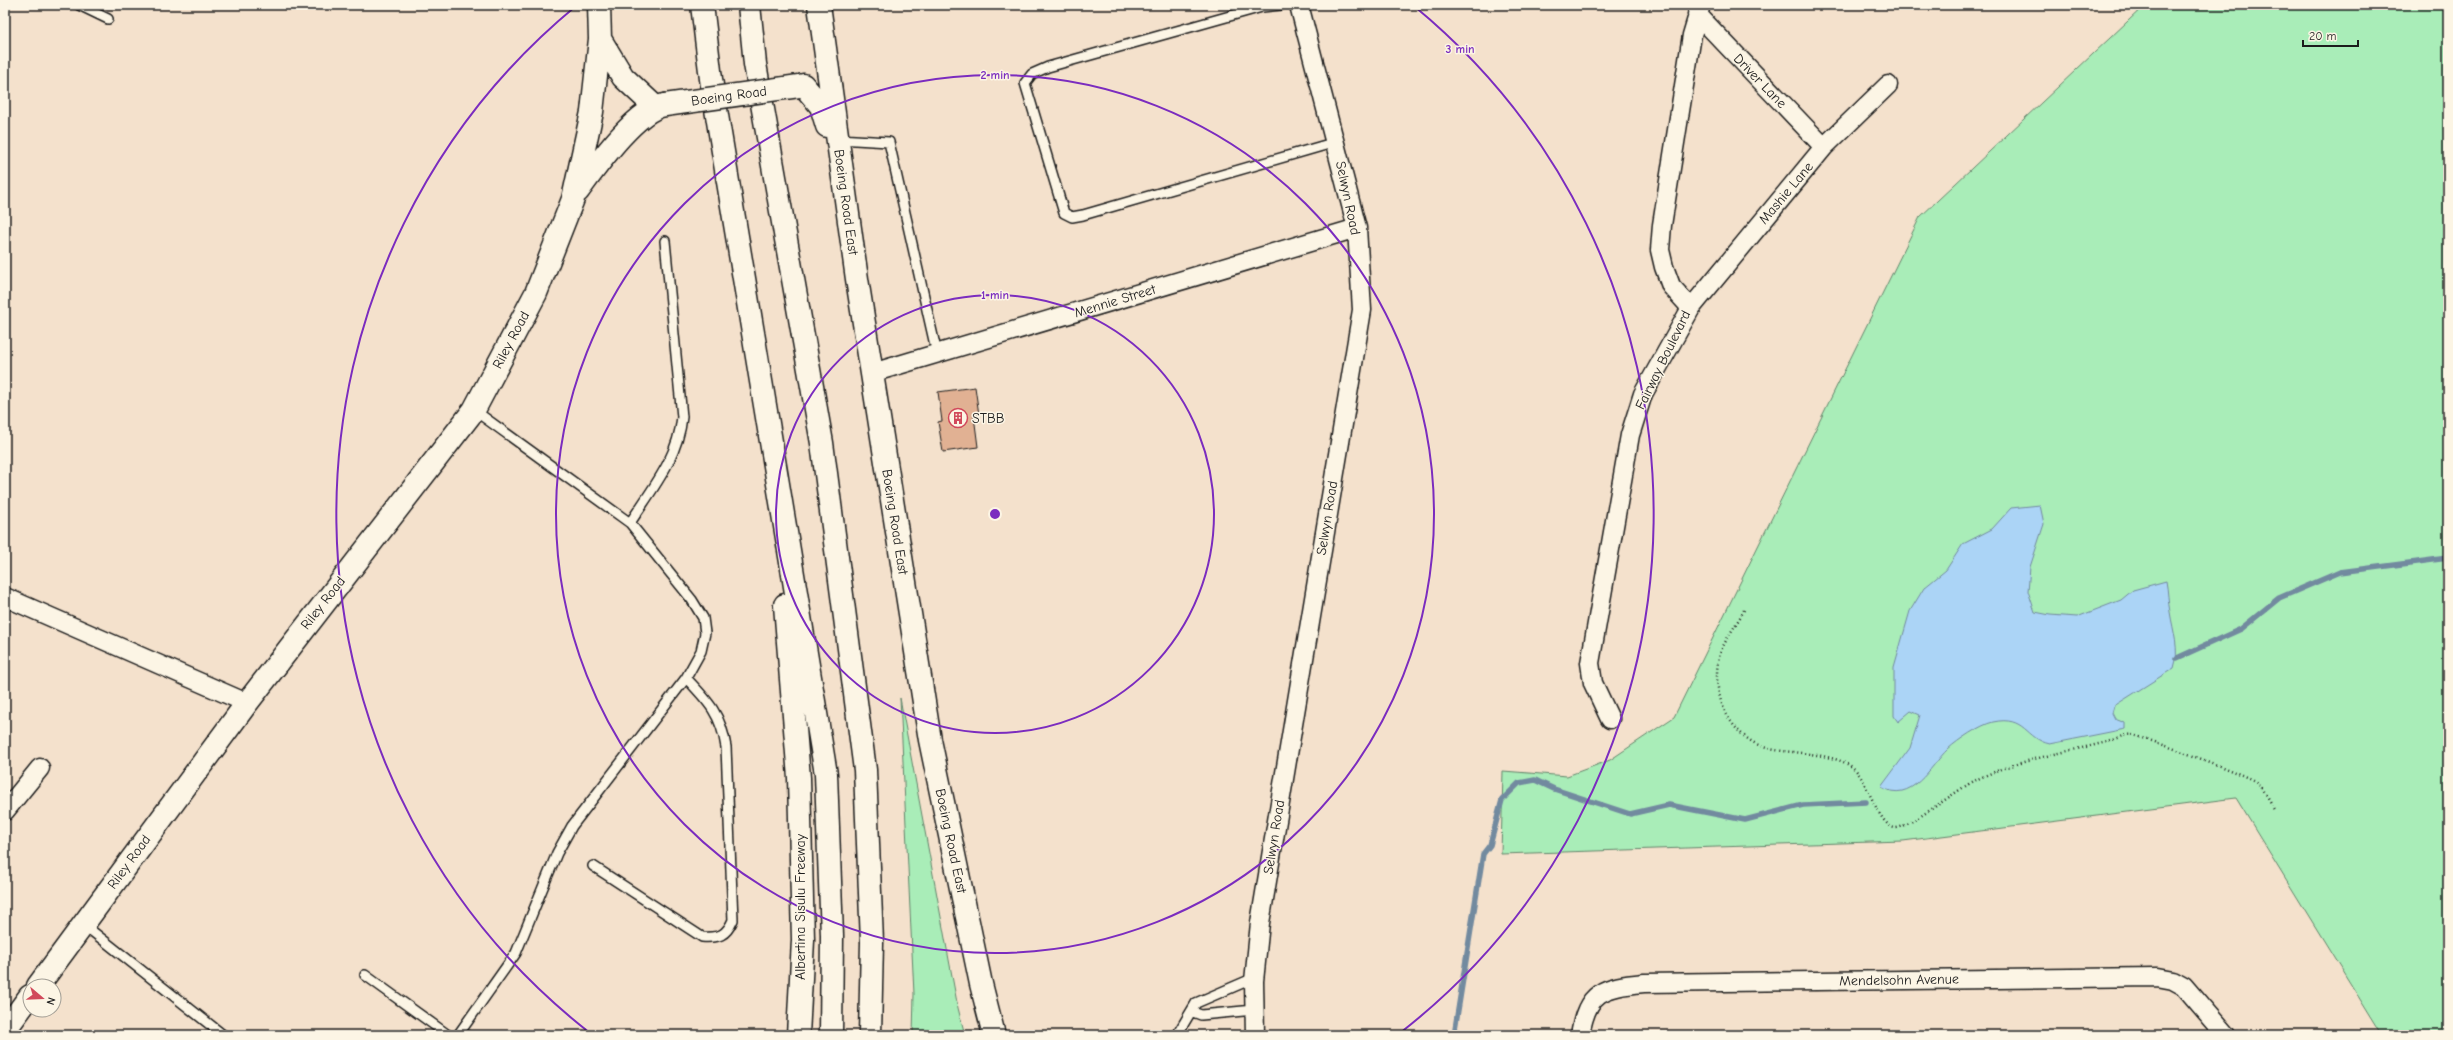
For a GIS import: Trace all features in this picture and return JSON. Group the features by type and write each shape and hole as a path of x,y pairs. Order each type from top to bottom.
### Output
{"main road":[{"path":"573,199 592,112 600,39 599,5"},
{"path":"702,5 711,79 826,774 832,936 831,1035"},
{"path":"749,5 755,64 822,443 865,770 872,942 870,1035"},
{"name":"Boeing Road East","path":"819,5 824,50 872,373 930,740 980,984 994,1035"},
{"path":"573,199 610,147 660,106 623,77 600,39"},
{"path":"824,50 801,85 822,106 848,210"},
{"name":"Boeing Road","path":"660,106 801,85"},
{"name":"Riley Road","path":"44,978 247,702 474,410 536,293 573,199"},
{"name":"Albertina Sisulu Freeway","path":"773,450 799,778 803,940 798,1035"},
{"path":"5,1030 22,1007"}],"street":[{"name":"Selwyn Road","path":"1255,1035 1254,978 1260,923 1362,310 1357,228 1336,142 1299,5"},
{"name":"Driver Lane","path":"1699,9 1824,147"},
{"name":"Fairway Boulevard","path":"1610,719 1593,683 1590,663 1630,435 1643,394 1691,308 1671,286 1660,250 1662,225 1699,9"},
{"name":"Mashie Lane","path":"1691,308 1824,147 1888,85"},
{"name":"Mennie Street","path":"872,373 1357,228"},
{"path":"5,596 247,702"},
{"path":"5,811 40,768"},
{"name":"Mendelsohn Avenue","path":"1580,1035 1582,1018 1593,997 1604,989 1644,983 2157,977 2173,980 2184,986 2226,1035"}],"lane":[{"path":"80,5 108,19"},
{"path":"1281,5 1262,6 1048,67 1032,74 1025,83 1064,213 1072,217 1083,215 1336,142"},
{"path":"838,139 889,142 938,354"},
{"path":"630,523 672,457 680,437 682,417 665,241"},
{"path":"458,1035 516,953 557,853 572,826 686,678 701,651 705,633 703,618 692,600 630,523 474,410"},
{"path":"593,866 702,937 721,936 728,931 733,920 726,747 723,728 713,709 686,678"},
{"path":"83,924 223,1035"},
{"path":"365,975 448,1035"},
{"path":"1178,1035 1180,1027 1193,1012 1196,1003 1254,978"},
{"path":"1193,1012 1201,1015 1254,1010"}],"path":[{"path":"1744,610 1733,632 1724,644 1718,674 1718,693 1724,710 1735,728 1747,739 1757,745 1835,760 1851,766 1860,774 1880,813 1888,824 1895,828 1906,826 1948,796 1989,774 2130,734 2255,782 2274,811"}],"green space":[{"path":"2145,5 2448,5 2448,1035 2382,1035 2236,798 1903,841 1501,854 1503,771 1567,776 1610,760 1674,717 1920,217"},
{"path":"900,698 958,1008 965,1035 913,1035 914,994"}],"water":[{"path":"2040,505 2044,524 2030,567 2028,591 2035,612 2050,615 2077,617 2121,600 2133,590 2166,581 2176,647 2176,661 2174,668 2114,706 2112,713 2115,719 2125,723 2125,729 2050,744 2035,737 2024,728 2012,722 1993,722 1976,729 1952,745 1927,773 1911,787 1902,791 1892,791 1881,787 1910,748 1920,715 1911,711 1898,722 1894,716 1894,667 1910,611 1924,588 1946,570 1963,544 1992,529 2011,508"}],"building":[{"name":"STBB","path":"975,387 979,415 974,416 978,447 943,452 938,422 942,421 938,392"}],"waterway":[{"path":"2177,658 2241,629 2279,598 2340,572 2448,558"},
{"path":"1454,1035 1483,854 1490,845 1502,800 1519,783 1535,780 1554,789 1630,814 1669,805 1745,820 1803,805 1866,802"}],"place":[{"name":"STBB","path":"958,418"}]}
